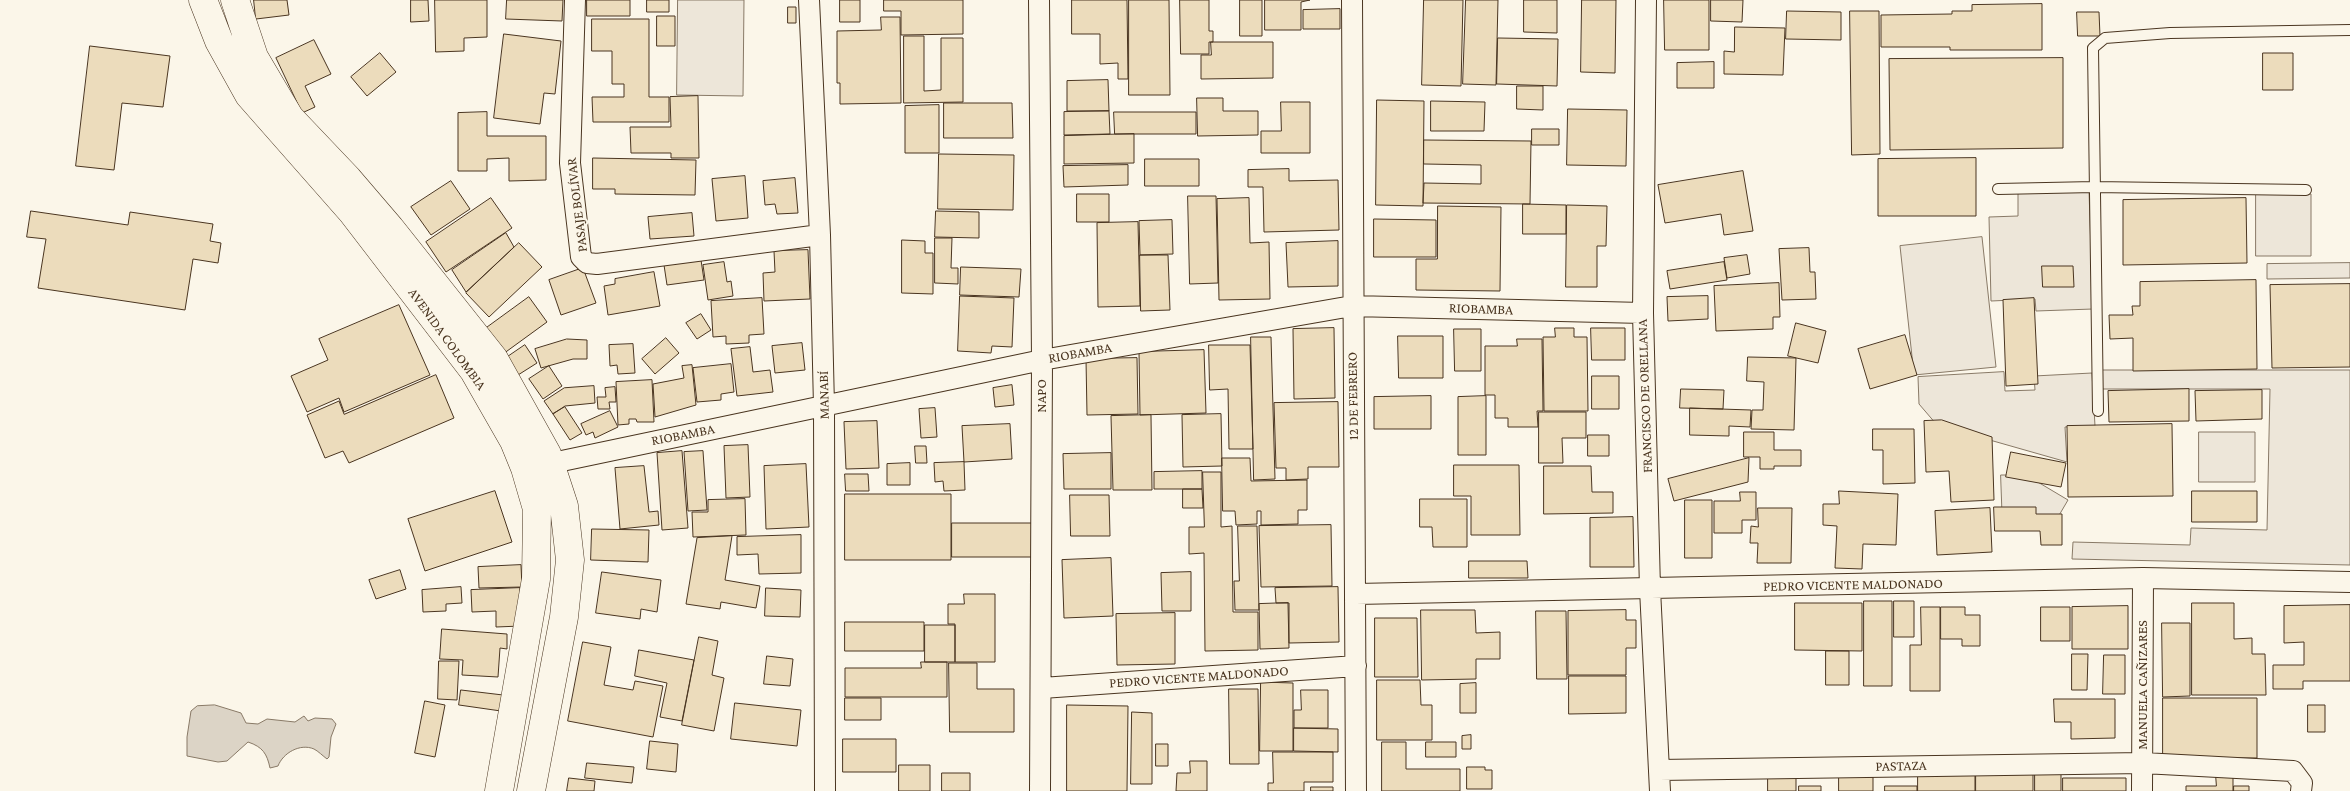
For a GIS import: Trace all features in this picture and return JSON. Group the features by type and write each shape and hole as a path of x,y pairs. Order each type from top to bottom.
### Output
{"main road":[{"name":"AVENIDA COLOMBIA","path":"203,0 219,41 249,95 352,212 474,371 514,441 538,466 564,506 570,560 564,617 532,791"},
{"name":"AVENIDA COLOMBIA","path":"235,0 254,57 290,118 384,221 494,359 547,454 538,466 536,579 499,791"}],"street":[{"name":"PASAJE BOLÍVAR","path":"575,0 570,163 581,257 587,263 597,264 820,235"},
{"name":"MANABÍ","path":"809,0 820,235 824,407 825,791"},
{"name":"NAPO","path":"1039,0 1042,360 1042,688 1040,791"},
{"name":"12 DE FEBRERO","path":"1352,0 1352,306 1356,594 1356,791"},
{"name":"FRANCISCO DE ORELLANA","path":"1646,0 1642,314 1650,590 1660,791"},
{"name":"RIOBAMBA","path":"538,466 1042,360 1352,306 1642,314"},
{"name":"PEDRO VICENTE MALDONADO","path":"1356,594 1650,590 2143,578 2350,582"},
{"name":"MANUELA CAÑIZARES","path":"2142,791 2143,578"},
{"name":"PEDRO VICENTE MALDONADO","path":"1042,688 1356,666"},
{"name":"PASTAZA","path":"1660,770 2143,763 2293,771 2302,783 2301,791"}],"lane":[{"path":"2098,411 2093,48 2104,38 2170,33 2350,30"},
{"path":"1998,189 2094,187 2306,190"}],"shaded area":[{"path":"678,0 744,0 743,96 677,95"},
{"path":"2089,191 2093,309 2036,311 2035,299 1991,301 1989,217 2018,216 2018,194"},
{"path":"2256,194 2311,194 2311,256 2256,256"},
{"path":"1982,237 1996,367 1914,375 1900,246"},
{"path":"2350,263 2350,278 2267,279 2267,264"},
{"path":"2102,370 2350,370 2350,565 2072,559 2073,542 2190,545 2191,528 2267,530 2270,389 2101,389"},
{"path":"2004,372 2005,391 2035,390 2034,376 2092,373 2095,426 2065,427 2067,462 1937,425 1919,404 1918,377"},
{"path":"2199,432 2255,432 2255,482 2199,482"},
{"path":"2001,475 2026,475 2068,500 2051,529 2003,530"},
{"path":"215,705 241,713 246,723 258,724 267,719 295,722 304,716 308,721 315,718 332,719 336,724 331,737 329,757 327,759 314,749 303,747 288,753 278,766 270,768 264,752 248,742 227,761 218,762 187,756 187,737 191,711 197,706"}],"building":[{"path":"254,0 287,0 289,15 256,19"},
{"path":"411,0 428,0 429,21 411,22"},
{"path":"435,0 487,0 487,37 464,38 464,51 436,52"},
{"path":"507,0 563,0 562,21 506,19"},
{"path":"587,0 630,0 630,16 587,16"},
{"path":"647,0 669,0 669,12 647,12"},
{"path":"840,0 860,0 860,22 840,22"},
{"path":"884,0 963,0 963,34 901,35 901,11 884,11"},
{"path":"1072,0 1127,0 1128,79 1118,79 1118,63 1100,64 1100,34 1072,34"},
{"path":"1129,0 1169,0 1170,95 1129,95"},
{"path":"1180,0 1209,0 1209,31 1213,31 1213,42 1209,42 1209,54 1181,54"},
{"path":"1240,0 1262,0 1262,36 1240,36"},
{"path":"1265,0 1310,0 1301,2 1301,30 1265,30"},
{"path":"1424,0 1463,0 1461,86 1422,85"},
{"path":"1466,0 1498,0 1496,85 1463,84"},
{"path":"1524,0 1557,0 1557,33 1524,32"},
{"path":"1582,0 1616,0 1615,73 1581,72"},
{"path":"1664,0 1709,0 1709,50 1665,50"},
{"path":"1711,0 1743,0 1742,22 1711,21"},
{"path":"2042,4 2042,50 1950,50 1950,47 1881,47 1881,15 1952,14 1952,11 1972,11 1972,5"},
{"path":"788,7 796,7 796,23 788,23"},
{"path":"1340,9 1340,29 1303,29 1303,10"},
{"path":"1787,11 1841,12 1841,40 1786,39"},
{"path":"1850,11 1879,11 1880,154 1852,155"},
{"path":"2077,12 2099,12 2100,36 2078,36"},
{"path":"657,16 675,16 675,46 657,46"},
{"path":"881,17 900,17 901,103 840,104 840,83 837,83 837,31 881,30"},
{"path":"592,19 649,19 649,97 669,97 669,122 593,122 592,97 624,97 624,84 612,84 612,51 592,51"},
{"path":"1735,27 1785,28 1783,75 1724,74 1724,51 1734,52"},
{"path":"504,34 561,41 555,94 544,93 540,124 494,118"},
{"path":"904,36 924,36 924,91 941,90 941,38 963,38 963,102 904,103"},
{"path":"1498,38 1558,39 1557,86 1497,84"},
{"path":"314,40 331,74 305,86 315,107 302,113 276,58"},
{"path":"1211,42 1273,42 1273,78 1201,79 1201,55 1211,55"},
{"path":"90,46 170,56 163,107 122,103 114,170 76,166"},
{"path":"380,53 396,72 367,96 351,77"},
{"path":"2263,53 2293,53 2293,90 2263,90"},
{"path":"2063,58 2063,148 1890,150 1889,59"},
{"path":"1714,62 1714,88 1677,88 1677,63"},
{"path":"1108,80 1109,111 1067,111 1067,81"},
{"path":"1517,86 1543,86 1543,110 1517,109"},
{"path":"698,96 699,158 671,158 671,153 631,153 630,127 671,127 670,97"},
{"path":"1197,98 1223,98 1223,111 1258,111 1258,135 1198,136"},
{"path":"1377,100 1424,101 1423,206 1376,205"},
{"path":"1431,101 1485,102 1484,131 1431,131"},
{"path":"1281,102 1310,102 1310,153 1261,153 1261,131 1281,131"},
{"path":"944,103 1012,103 1013,138 944,138"},
{"path":"939,105 939,153 905,153 905,106"},
{"path":"1568,109 1627,110 1626,166 1567,165"},
{"path":"1109,111 1110,134 1064,135 1064,112"},
{"path":"487,112 487,136 546,136 546,180 509,181 509,158 487,159 487,171 458,171 458,113"},
{"path":"1114,112 1196,112 1196,134 1115,134"},
{"path":"1532,129 1559,129 1559,145 1532,145"},
{"path":"1134,134 1134,163 1064,164 1064,136"},
{"path":"1424,140 1531,141 1530,204 1423,203 1424,183 1481,184 1481,165 1424,164"},
{"path":"939,154 1014,155 1013,210 938,209"},
{"path":"593,158 696,160 695,195 615,194 615,189 593,189"},
{"path":"1976,158 1976,216 1878,216 1878,159"},
{"path":"1145,159 1199,159 1199,186 1145,186"},
{"path":"1128,165 1128,185 1064,187 1063,166"},
{"path":"1289,169 1289,181 1338,180 1339,230 1264,232 1263,187 1248,187 1248,170"},
{"path":"1743,171 1753,231 1724,235 1721,214 1665,223 1658,185"},
{"path":"745,176 748,218 716,221 712,179"},
{"path":"795,178 798,213 777,214 775,204 765,205 763,181"},
{"path":"451,181 470,209 431,235 411,207"},
{"path":"1077,194 1109,194 1109,222 1077,222"},
{"path":"1188,196 1216,196 1218,283 1190,284"},
{"path":"491,198 512,228 446,272 426,242"},
{"path":"1249,198 1250,243 1269,242 1270,299 1219,300 1217,199"},
{"path":"2246,198 2247,263 2123,265 2123,200"},
{"path":"1523,204 1566,205 1566,234 1523,234"},
{"path":"1567,205 1607,206 1606,246 1597,246 1597,287 1566,287"},
{"path":"1438,206 1501,207 1500,291 1416,290 1416,259 1437,259"},
{"path":"31,211 128,225 130,212 213,224 210,241 221,243 218,263 193,259 185,310 38,288 46,239 27,237"},
{"path":"936,211 979,212 979,238 935,237"},
{"path":"692,213 694,236 650,239 648,217"},
{"path":"1374,219 1436,220 1436,257 1374,257"},
{"path":"1172,220 1173,254 1140,255 1139,221"},
{"path":"1138,222 1140,306 1098,307 1097,223"},
{"path":"506,233 514,247 466,292 452,270"},
{"path":"935,238 952,238 951,268 958,268 958,284 935,283"},
{"path":"902,240 925,241 925,253 933,253 933,294 902,293"},
{"path":"1338,241 1338,286 1288,287 1286,243"},
{"path":"519,243 542,267 489,317 466,293"},
{"path":"1809,248 1810,272 1815,272 1816,299 1782,300 1779,249"},
{"path":"808,250 810,299 764,301 763,273 775,272 774,251"},
{"path":"1140,255 1168,255 1170,310 1141,311"},
{"path":"1747,255 1750,274 1727,278 1724,258"},
{"path":"701,260 704,280 667,285 664,265"},
{"path":"724,262 727,282 731,281 733,296 708,300 703,265"},
{"path":"1724,262 1727,280 1670,289 1667,271"},
{"path":"2042,266 2073,266 2074,287 2043,287"},
{"path":"961,267 1021,269 1019,297 960,295"},
{"path":"583,268 596,303 561,315 549,280"},
{"path":"654,272 660,306 608,315 604,286 615,284 615,279"},
{"path":"2256,280 2257,369 2133,371 2133,338 2110,339 2109,315 2133,315 2132,306 2140,306 2140,282"},
{"path":"1779,283 1780,317 1773,317 1773,329 1716,331 1714,286"},
{"path":"2350,284 2350,367 2272,368 2270,285"},
{"path":"960,296 1014,298 1012,347 992,346 991,353 958,351"},
{"path":"1708,296 1708,319 1668,321 1667,297"},
{"path":"529,297 547,322 503,354 485,329"},
{"path":"762,298 764,334 749,335 749,343 726,344 726,336 713,337 711,301"},
{"path":"2034,298 2038,384 2006,386 2003,300"},
{"path":"399,305 430,375 344,412 339,398 307,412 291,376 328,360 319,339"},
{"path":"701,314 711,330 697,339 686,323"},
{"path":"1796,323 1826,331 1818,363 1788,356"},
{"path":"1334,328 1335,398 1294,399 1293,329"},
{"path":"1555,328 1574,328 1574,337 1587,337 1588,411 1544,411 1543,337 1555,337"},
{"path":"1591,328 1625,328 1625,360 1592,360"},
{"path":"1454,329 1481,329 1481,371 1455,371"},
{"path":"1905,335 1917,375 1870,389 1858,349"},
{"path":"1398,336 1443,336 1443,378 1399,378"},
{"path":"1251,337 1271,337 1275,479 1254,480"},
{"path":"666,338 679,353 655,374 642,359"},
{"path":"567,339 587,340 587,359 573,359 541,368 535,349"},
{"path":"1517,339 1542,339 1543,411 1537,411 1538,427 1508,427 1508,418 1495,418 1495,395 1485,395 1485,346 1517,346"},
{"path":"802,343 805,370 775,373 772,346"},
{"path":"633,344 635,373 618,374 617,365 610,366 609,345"},
{"path":"525,345 537,363 518,375 506,358"},
{"path":"1209,345 1250,345 1253,449 1229,449 1228,389 1210,390"},
{"path":"750,347 753,372 770,370 773,392 737,396 731,349"},
{"path":"1204,350 1206,413 1140,415 1139,352"},
{"path":"1748,357 1796,358 1794,430 1751,429 1752,410 1763,410 1764,382 1747,381"},
{"path":"1137,358 1138,414 1087,415 1086,359"},
{"path":"731,364 734,392 721,394 721,400 697,402 693,368"},
{"path":"692,365 696,405 655,417 653,384 684,378 682,366"},
{"path":"549,366 562,386 543,399 529,379"},
{"path":"436,375 454,418 349,463 343,451 325,458 307,415 339,401 344,414"},
{"path":"1592,376 1619,376 1619,409 1592,409"},
{"path":"652,380 654,422 637,422 636,419 629,419 629,424 618,425 616,382"},
{"path":"1012,385 1014,405 995,407 993,388"},
{"path":"594,386 595,403 565,406 553,414 544,401 564,388"},
{"path":"615,387 616,402 609,402 610,409 598,409 597,397 606,397 605,388"},
{"path":"1681,389 1724,390 1723,409 1680,408"},
{"path":"2189,389 2189,421 2109,422 2108,391"},
{"path":"2262,390 2262,419 2196,421 2195,391"},
{"path":"1431,396 1431,429 1374,429 1374,397"},
{"path":"1486,396 1486,455 1458,455 1458,397"},
{"path":"1338,402 1339,467 1308,467 1308,479 1286,480 1286,468 1276,468 1274,403"},
{"path":"565,407 582,433 570,440 553,414"},
{"path":"935,408 937,437 921,438 919,409"},
{"path":"1690,408 1751,410 1750,427 1729,426 1729,436 1690,435"},
{"path":"610,411 618,427 595,438 593,432 586,435 581,424"},
{"path":"1539,412 1586,412 1586,438 1562,438 1563,463 1539,463"},
{"path":"1221,414 1222,466 1183,467 1182,415"},
{"path":"1151,415 1152,490 1113,490 1111,416"},
{"path":"1942,420 1992,437 1994,500 1951,502 1949,471 1926,472 1924,421"},
{"path":"877,421 879,468 846,469 844,422"},
{"path":"1010,424 1012,459 964,462 962,426"},
{"path":"2172,424 2173,496 2068,497 2067,426"},
{"path":"1873,429 1914,429 1915,483 1883,484 1883,450 1873,450"},
{"path":"1744,432 1774,432 1774,450 1801,450 1801,466 1774,466 1774,469 1760,469 1760,457 1744,457"},
{"path":"1588,435 1609,435 1609,456 1588,456"},
{"path":"748,445 750,497 726,498 724,446"},
{"path":"915,446 926,446 927,463 916,463"},
{"path":"682,451 688,528 662,530 657,453"},
{"path":"703,451 707,510 688,511 684,452"},
{"path":"2011,452 2066,463 2061,487 2006,477"},
{"path":"1111,453 1111,489 1064,489 1063,454"},
{"path":"1222,458 1250,458 1251,481 1307,480 1307,510 1298,510 1298,524 1261,525 1261,511 1257,511 1257,524 1236,525 1235,511 1223,511"},
{"path":"1749,458 1748,482 1674,501 1668,479"},
{"path":"964,462 965,490 944,491 943,481 935,482 934,463"},
{"path":"910,463 910,485 887,485 887,464"},
{"path":"806,464 809,527 766,529 764,466"},
{"path":"1454,465 1519,465 1520,535 1471,535 1471,496 1454,496"},
{"path":"644,466 649,512 658,511 659,525 620,529 615,468"},
{"path":"1544,466 1591,466 1592,492 1613,492 1613,513 1544,514"},
{"path":"1202,471 1202,489 1154,489 1154,472"},
{"path":"1203,472 1221,472 1221,527 1232,526 1233,612 1258,612 1258,650 1205,651 1204,553 1189,554 1189,527 1204,527"},
{"path":"845,474 868,474 869,491 846,491"},
{"path":"1183,489 1202,489 1203,508 1183,508"},
{"path":"495,491 512,542 425,571 408,519"},
{"path":"1839,491 1898,494 1896,545 1863,544 1862,569 1835,568 1837,526 1823,525 1823,504 1839,504"},
{"path":"2192,491 2257,491 2257,522 2192,522"},
{"path":"1740,492 1756,492 1756,520 1742,520 1742,533 1714,533 1714,501 1740,501"},
{"path":"845,494 951,494 951,560 845,560"},
{"path":"1070,495 1109,495 1110,536 1071,536"},
{"path":"745,499 746,535 693,537 692,512 708,512 708,500"},
{"path":"1420,499 1467,499 1467,547 1433,547 1432,527 1420,527"},
{"path":"1685,500 1712,500 1712,558 1685,558"},
{"path":"1994,507 2036,507 2036,514 2062,514 2062,545 2041,545 2040,531 1995,531"},
{"path":"1758,508 1792,508 1791,563 1757,563 1758,543 1750,543 1751,526 1758,527"},
{"path":"1990,508 1992,552 1937,555 1935,511"},
{"path":"1633,517 1634,567 1590,567 1590,518"},
{"path":"952,523 1033,523 1033,557 952,557"},
{"path":"1331,525 1332,586 1261,587 1259,526"},
{"path":"1238,526 1257,526 1259,610 1235,610 1234,581 1239,581"},
{"path":"592,529 649,530 648,562 591,560"},
{"path":"801,535 801,573 759,574 758,554 737,555 737,537"},
{"path":"732,536 725,580 760,586 756,608 721,602 720,609 686,604 697,538"},
{"path":"1111,558 1113,616 1064,618 1062,560"},
{"path":"1469,561 1527,561 1528,578 1469,578"},
{"path":"521,565 522,587 479,588 478,567"},
{"path":"400,570 406,589 376,599 369,580"},
{"path":"602,572 661,580 657,612 641,609 640,619 596,613"},
{"path":"1191,572 1191,611 1162,611 1161,573"},
{"path":"461,587 462,603 446,604 446,611 423,612 422,590"},
{"path":"1338,587 1339,642 1289,643 1289,603 1276,603 1275,588"},
{"path":"520,588 521,626 496,627 496,611 472,612 471,590"},
{"path":"766,588 801,590 800,617 765,616"},
{"path":"964,594 995,594 995,662 955,662 955,624 948,624 948,604 964,604"},
{"path":"1864,601 1892,601 1892,686 1864,686"},
{"path":"1894,601 1914,601 1914,637 1894,637"},
{"path":"1288,603 1289,648 1260,649 1259,604"},
{"path":"1795,603 1862,603 1862,651 1795,650"},
{"path":"2192,603 2234,603 2234,639 2252,638 2252,654 2265,654 2266,695 2192,695"},
{"path":"2350,605 2350,681 2303,681 2303,689 2273,689 2273,665 2304,665 2304,642 2284,643 2284,606"},
{"path":"2128,606 2128,649 2072,649 2072,607"},
{"path":"1921,607 1940,607 1940,691 1910,691 1910,645 1921,645"},
{"path":"1941,607 1965,607 1965,615 1980,615 1980,646 1962,646 1962,639 1941,639"},
{"path":"2041,607 2070,607 2070,641 2041,641"},
{"path":"1421,610 1475,610 1476,633 1500,632 1500,659 1476,659 1476,679 1422,680"},
{"path":"1626,610 1626,620 1636,620 1636,648 1626,648 1626,675 1568,675 1568,611"},
{"path":"1536,611 1566,611 1567,679 1537,679"},
{"path":"1175,613 1175,664 1117,665 1116,614"},
{"path":"1375,618 1417,618 1418,677 1375,677"},
{"path":"845,622 924,622 924,651 845,651"},
{"path":"2162,623 2190,623 2190,696 2163,697"},
{"path":"925,625 955,625 955,662 925,662"},
{"path":"442,629 507,634 507,649 500,648 498,677 462,675 463,660 440,659"},
{"path":"699,637 718,641 712,675 724,678 714,731 682,725"},
{"path":"583,642 611,647 604,685 633,690 635,681 663,686 653,737 568,721"},
{"path":"639,650 694,660 682,721 660,717 667,683 635,676"},
{"path":"1826,651 1849,651 1849,685 1826,685"},
{"path":"2072,654 2088,654 2087,690 2072,690"},
{"path":"2104,655 2125,655 2125,694 2103,694"},
{"path":"767,656 793,659 790,686 764,684"},
{"path":"439,661 459,661 457,700 438,699"},
{"path":"921,662 947,662 947,697 845,697 845,668 921,668"},
{"path":"949,663 977,663 977,689 1014,689 1014,732 950,732"},
{"path":"1569,676 1626,676 1626,713 1569,714"},
{"path":"1377,680 1420,680 1421,705 1432,705 1432,740 1377,740"},
{"path":"1261,682 1293,683 1293,751 1260,751"},
{"path":"1476,683 1476,713 1460,713 1460,684"},
{"path":"1229,689 1258,689 1259,764 1230,764"},
{"path":"461,690 503,695 501,711 459,705"},
{"path":"1301,690 1328,690 1328,728 1294,728 1294,710 1301,710"},
{"path":"845,698 881,698 881,720 845,720"},
{"path":"2163,698 2257,698 2257,758 2163,758"},
{"path":"2054,699 2115,699 2115,738 2071,739 2071,722 2055,722"},
{"path":"425,701 445,705 435,757 415,753"},
{"path":"735,703 801,710 797,746 731,739"},
{"path":"1067,705 1128,706 1127,791 1067,791"},
{"path":"2308,705 2325,705 2325,732 2308,732"},
{"path":"1132,712 1152,713 1152,784 1131,784"},
{"path":"1294,728 1338,729 1338,752 1294,751"},
{"path":"1471,735 1471,749 1462,749 1462,736"},
{"path":"843,739 896,739 896,772 843,772"},
{"path":"650,741 678,744 676,772 647,769"},
{"path":"1382,742 1406,742 1406,769 1460,769 1460,791 1382,791"},
{"path":"1426,742 1456,742 1456,757 1426,757"},
{"path":"1156,744 1168,744 1168,766 1156,766"},
{"path":"1273,752 1333,752 1333,782 1304,782 1304,791 1268,791 1268,783 1273,783"},
{"path":"1190,761 1207,761 1207,791 1176,791 1177,773 1190,773"},
{"path":"587,763 634,767 632,783 585,778"},
{"path":"899,765 930,765 930,791 899,791"},
{"path":"1467,767 1485,767 1485,770 1492,770 1492,789 1467,789"},
{"path":"2035,772 2061,772 2061,791 2035,791"},
{"path":"942,773 970,773 970,791 942,791"},
{"path":"1918,773 1975,773 1975,791 1918,791"},
{"path":"1976,773 2033,773 2033,791 1976,791"},
{"path":"2216,775 2233,775 2233,791 2186,791 2186,786 2216,786"},
{"path":"1768,777 1796,777 1796,791 1768,791"},
{"path":"1839,777 1873,777 1873,791 1839,791"},
{"path":"569,778 595,781 594,791 567,791"},
{"path":"2063,778 2126,778 2126,791 2063,791"},
{"path":"1799,786 1821,786 1821,791 1799,791"},
{"path":"1885,786 1917,786 1917,791 1885,791"},
{"path":"2234,786 2249,786 2249,791 2234,791"},
{"path":"1311,787 1333,787 1333,791 1311,791"}]}
